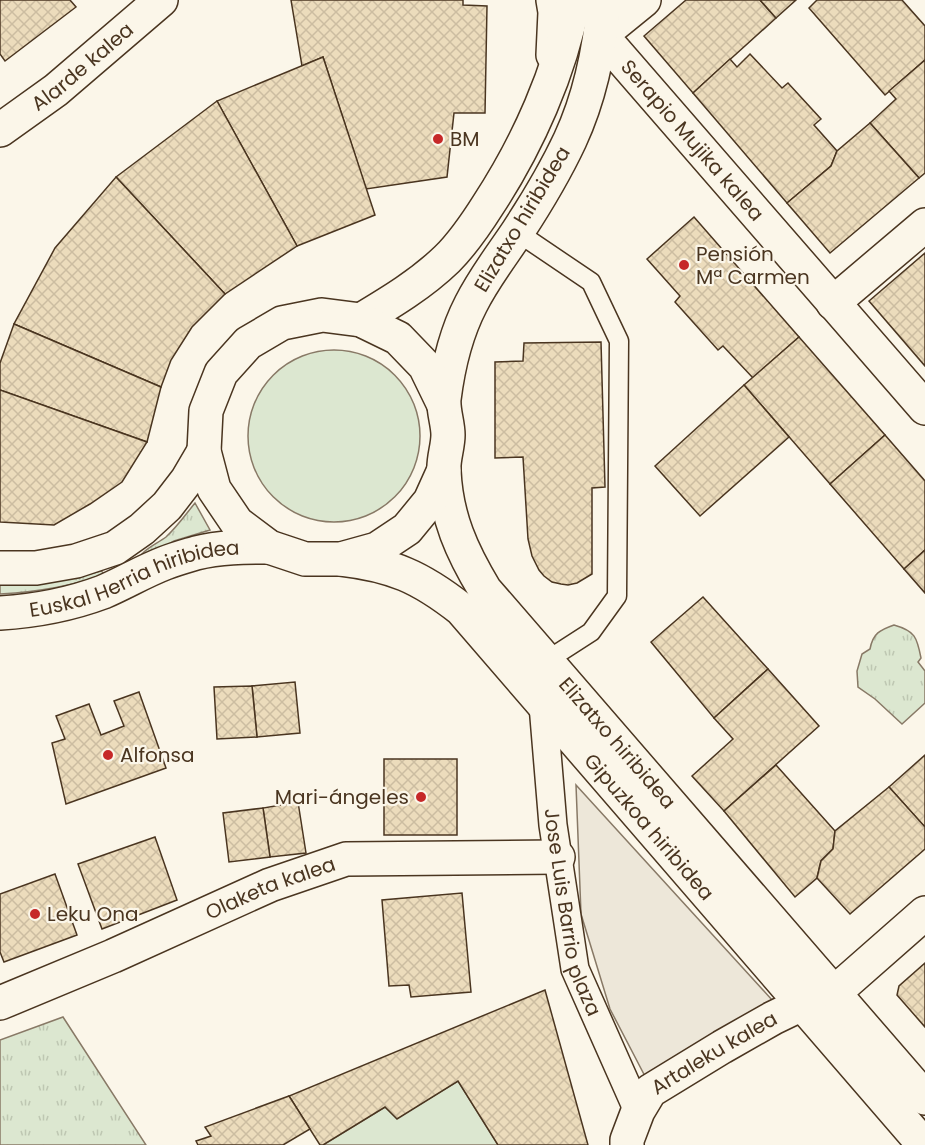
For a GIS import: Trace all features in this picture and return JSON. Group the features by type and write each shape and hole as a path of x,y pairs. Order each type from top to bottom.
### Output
{"main road":[{"name":"Alarde kalea","path":"0,130 57,90 161,0"},
{"path":"552,76 555,12 553,0"},
{"name":"Elizatxo hiribidea","path":"361,320 428,276 470,233 502,183 529,131 552,76 574,0"},
{"name":"Elizatxo hiribidea","path":"604,0 601,35 594,71 571,139 539,198 471,303 458,335 448,368 443,403 448,436 444,470 447,502 456,534 485,590 834,993"},
{"path":"601,35 644,0"},
{"name":"Serapio Mujika kalea","path":"601,35 925,408"},
{"path":"832,303 925,225"},
{"name":"Elizatxo hiribidea","path":"443,403 425,366 398,338 361,320 322,315 282,322 248,343 221,374 206,411 204,451 214,489 237,523 269,547 305,558 342,559 377,549 407,528 430,501 444,470"},
{"name":"Euskal Herria hiribidea","path":"0,568 36,568 76,561 115,548 142,529 167,506 187,480 204,451"},
{"name":"Euskal Herria hiribidea","path":"1,614 69,602 102,592 165,563 199,552 234,547 269,547"},
{"name":"Gipuzkoa hiribidea","path":"342,559 388,567 411,576 437,591 461,609 924,1145"},
{"name":"Olaketa kalea","path":"0,1003 113,956 270,885 346,859 558,857"},
{"path":"925,913 834,993 925,1098"},
{"name":"Artaleku kalea","path":"627,1145 638,1111 650,1091 722,1047 801,1004 834,993"}],"street":[{"name":"Jose Luis Barrio plaza","path":"543,705 553,825 575,969 638,1111"}],"lane":[{"path":"517,232 591,282 619,341 617,596 591,632 546,661"}],"green space":[{"path":"334,350 367,356 382,364 395,375 406,388 414,403 420,436 414,469 406,484 395,497 382,508 367,516 334,522 301,516 286,508 273,497 262,484 254,469 248,436 254,403 262,388 273,375 286,364 301,356"},
{"path":"195,503 210,530 174,541 146,558 143,557 144,552 166,537 178,525"},
{"path":"101,571 105,574 66,586 0,594 0,585 51,582"},
{"path":"894,625 907,630 914,636 921,658 918,662 925,671 925,703 902,724 858,687 857,671 862,654 870,649 878,633"},
{"path":"63,1017 146,1145 0,1145 0,1040"},
{"path":"458,1081 498,1145 323,1145 385,1107 397,1118"}],"shaded area":[{"path":"576,785 773,1001 648,1082 610,1009 581,914"}],"building":[{"path":"0,0 70,0 76,7 5,61 0,54"},
{"path":"291,0 463,0 463,5 487,6 485,113 454,113 447,177 366,189 323,57 302,66"},
{"path":"686,0 760,0 776,18 693,93 644,36"},
{"path":"760,0 796,0 776,18"},
{"path":"817,0 902,0 925,26 925,60 885,95 809,8"},
{"path":"750,54 782,88 788,83 821,119 814,125 837,151 831,166 787,203 693,93 730,59 737,67"},
{"path":"323,57 375,215 297,246 217,101"},
{"path":"925,60 925,173 919,178 870,123 896,99 889,91"},
{"path":"217,101 297,246 225,294 116,177"},
{"path":"870,123 919,178 830,253 787,203 831,166 837,151"},
{"path":"116,177 225,294 192,327 171,360 161,387 14,324 55,248"},
{"path":"694,217 799,337 753,378 723,346 718,350 675,302 680,296 647,259"},
{"path":"925,253 925,366 869,301"},
{"path":"14,324 161,387 147,442 0,390 0,363"},
{"path":"799,337 885,435 830,484 744,385"},
{"path":"601,342 605,487 592,488 592,574 577,583 561,584 552,582 544,576 532,556 528,539 523,457 495,458 495,362 523,361 524,343"},
{"path":"744,385 789,437 700,516 655,466"},
{"path":"0,390 147,442 122,482 54,525 0,522"},
{"path":"885,435 925,481 925,550 904,569 830,484"},
{"path":"925,550 925,593 904,569"},
{"path":"703,597 768,669 714,718 651,642"},
{"path":"768,669 819,726 724,811 692,776 733,739 714,718"},
{"path":"295,682 300,733 257,737 252,686"},
{"path":"252,686 257,737 217,739 214,687"},
{"name":"Alfonsa","path":"139,692 166,768 66,804 52,743 65,739 56,716 89,704 101,735 124,726 114,701"},
{"path":"925,755 925,827 889,787"},
{"name":"Mari-ángeles","path":"384,759 457,759 457,835 384,835"},
{"path":"776,765 835,831 833,849 821,861 817,878 795,897 724,811"},
{"path":"889,787 925,827 925,849 850,914 817,878 821,861 833,849 835,831"},
{"path":"298,802 306,853 270,857 263,808"},
{"path":"263,808 270,857 229,862 223,813"},
{"path":"155,837 177,900 102,929 78,864"},
{"name":"Leku Ona","path":"55,874 77,935 4,962 0,952 0,894"},
{"path":"462,893 471,992 411,997 409,985 389,986 382,900"},
{"path":"925,963 925,1027 897,995 899,986"},
{"path":"545,990 588,1145 498,1145 458,1081 397,1119 385,1107 320,1145 289,1096"},
{"path":"289,1096 310,1129 283,1145 198,1145 196,1141 211,1136 205,1127"}],"place":[{"name":"BM","path":"438,139"},
{"name":"Pensión Mª Carmen","path":"684,265"},
{"name":"Alfonsa","path":"108,755"},
{"name":"Mari-ángeles","path":"421,797"},
{"name":"Leku Ona","path":"35,914"}]}
